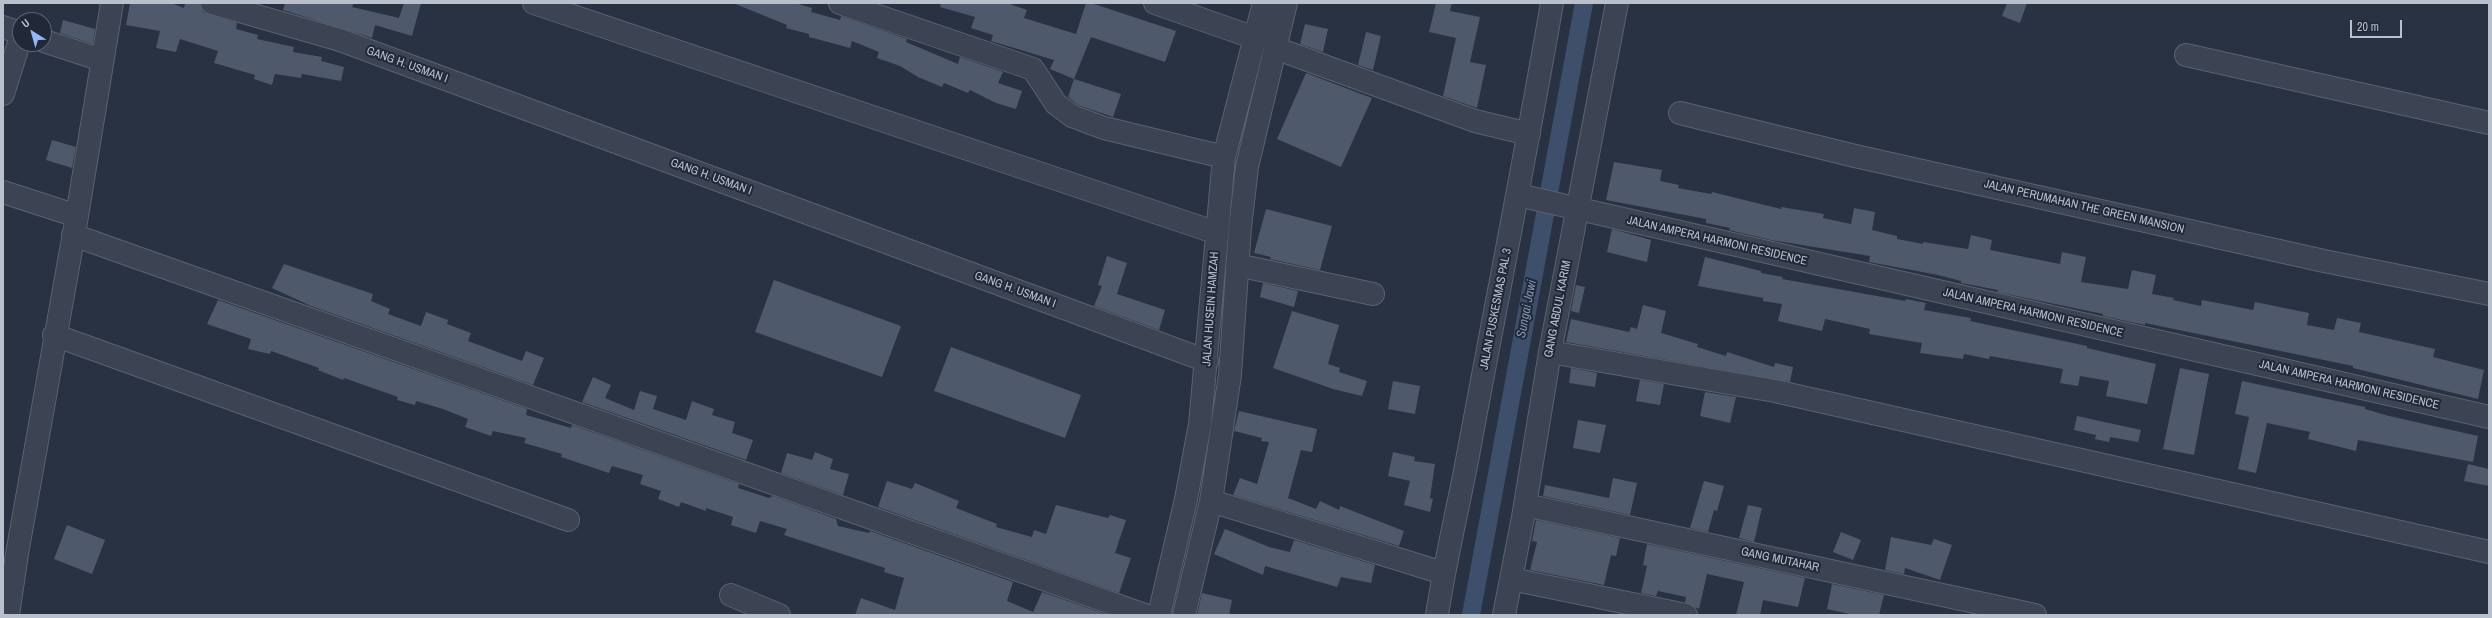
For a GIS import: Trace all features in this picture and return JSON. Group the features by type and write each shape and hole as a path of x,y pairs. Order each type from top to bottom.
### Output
{"street":[{"path":"8,615 54,335 75,225 112,3"},
{"name":"GANG H. USMAN I","path":"212,3 340,40 1207,360"},
{"path":"534,3 1217,233"},
{"path":"840,3 1034,69 1056,104 1072,116 1104,128 1224,157"},
{"path":"1155,3 1255,38"},
{"name":"JALAN HUSEIN HAMZAH","path":"1159,615 1186,499 1200,424 1207,360 1224,157 1264,3"},
{"name":"JALAN HUSEIN HAMZAH","path":"1184,615 1211,501 1230,375 1237,265 1246,167 1286,3"},
{"name":"JALAN PUSKESMAS PAL 3","path":"1438,615 1443,574 1524,197 1529,134 1552,3"},
{"name":"GANG ABDUL KARIM","path":"1504,615 1525,505 1573,208 1617,3"},
{"path":"52,43 102,60"},
{"path":"1274,48 1468,119 1529,134"},
{"path":"3,94 16,52"},
{"path":"2186,55 2489,123"},
{"name":"JALAN PERUMAHAN THE GREEN MANSION","path":"1680,113 1856,156 2324,261 2489,294"},
{"path":"3,192 75,225 1145,615"},
{"name":"JALAN AMPERA HARMONI RESIDENCE","path":"1524,197 2489,417"},
{"path":"1237,265 1373,294"},
{"path":"54,335 568,520"},
{"path":"1550,352 1775,391 2489,552"},
{"path":"1211,501 1443,574"},
{"name":"GANG MUTAHAR","path":"1525,505 2035,615"},
{"path":"1511,579 1686,615"},
{"path":"731,596 779,615"}],"building":[{"path":"130,3 171,3 184,8 185,3 200,3 203,12 237,23 236,29 258,35 257,39 294,47 293,52 322,57 321,61 344,67 341,81 302,74 301,78 275,74 272,85 254,79 255,75 214,63 218,51 180,39 176,52 156,48 160,31 126,25"},
{"path":"285,3 354,3 352,7 399,18 404,3 421,3 412,36 375,25 372,38 283,10"},
{"path":"733,3 795,3 812,8 811,12 840,20 841,16 907,39 906,42 958,64 960,57 1003,72 998,83 1022,91 1016,109 996,103 970,90 968,93 944,83 942,87 918,77 900,66 877,58 879,52 852,41 850,48 809,37 809,34 786,28 787,25"},
{"path":"941,3 1007,3 1027,10 1024,18 1076,34 1086,3 1091,3 1176,31 1165,62 1091,37 1074,79 1050,69 1054,60 991,41 993,35 971,28 975,17 940,7"},
{"path":"1436,3 1452,3 1450,11 1480,17 1470,62 1486,65 1477,108 1443,96 1456,38 1429,32"},
{"path":"2007,3 2027,3 2020,23 2002,16"},
{"path":"63,20 95,29 93,44 60,33"},
{"path":"1305,24 1328,29 1323,52 1300,44"},
{"path":"1366,32 1381,36 1373,70 1358,65"},
{"path":"1306,73 1372,98 1341,167 1277,139"},
{"path":"1074,79 1121,94 1113,117 1078,105 1068,97"},
{"path":"52,140 76,147 72,168 46,160"},
{"path":"1614,162 1662,170 1660,181 1679,185 1678,188 1711,194 1712,192 1781,209 1781,207 1824,214 1823,218 1851,224 1854,208 1875,212 1872,230 1897,236 1897,239 1923,244 1923,242 1968,249 1971,235 1992,240 1990,250 2060,264 2062,252 2086,257 2081,282 2128,289 2132,270 2156,275 2152,294 2174,298 2173,300 2201,306 2202,300 2253,310 2255,302 2309,313 2307,325 2334,330 2337,318 2361,323 2359,332 2435,349 2433,357 2484,370 2478,399 2353,368 2353,366 2145,323 2145,325 2103,316 2103,314 1997,292 1998,290 1961,283 1961,281 1938,275 1869,262 1870,256 1771,240 1729,230 1730,228 1706,223 1706,219 1606,200"},
{"path":"1266,209 1332,226 1320,270 1270,259 1271,257 1254,253"},
{"path":"1612,229 1651,240 1647,262 1607,252"},
{"path":"1107,256 1127,263 1117,294 1165,310 1159,330 1094,306 1102,286 1098,285"},
{"path":"1705,257 1761,271 1761,273 1783,277 1782,279 1905,301 1906,299 1926,303 1924,310 1971,318 1970,321 2087,346 2087,348 2156,364 2147,404 2106,396 2109,381 2080,376 2078,386 2060,383 2063,369 1990,356 1989,359 1964,354 1963,359 1920,353 1922,343 1869,334 1870,329 1825,319 1822,331 1778,321 1782,304 1763,301 1763,298 1698,286"},
{"path":"284,264 373,294 371,301 390,309 388,314 421,326 426,312 448,320 447,324 471,333 468,341 522,361 526,351 544,358 533,385 311,306 272,288"},
{"path":"774,280 901,326 882,377 755,332"},
{"path":"1263,283 1298,291 1294,307 1260,297"},
{"path":"1576,285 1585,287 1579,313 1571,311"},
{"path":"218,300 527,409 526,415 571,428 572,425 739,484 738,488 769,498 773,496 836,519 838,526 869,533 870,531 1013,582 1007,601 1033,612 1042,592 1108,615 855,615 861,598 895,610 904,578 884,572 885,568 784,535 787,529 760,521 756,533 731,525 733,517 706,508 706,511 681,502 679,507 658,499 661,491 640,484 643,475 612,466 609,473 561,457 562,454 524,443 526,438 493,431 491,436 465,427 468,419 443,409 416,401 415,405 397,400 398,397 344,378 343,380 318,370 319,368 271,351 270,354 248,349 251,339 207,324"},
{"path":"1643,305 1666,311 1661,333 1698,344 1697,347 1726,356 1727,352 1774,367 1775,363 1793,367 1790,382 1566,342 1571,319 1629,332 1631,327 1637,329"},
{"path":"1292,311 1339,325 1328,364 1340,368 1339,372 1367,381 1362,396 1333,389 1273,368"},
{"path":"951,347 1081,395 1065,438 934,391"},
{"path":"1571,368 1597,373 1595,387 1569,383"},
{"path":"2180,368 2209,374 2194,455 2163,449"},
{"path":"593,377 611,385 605,398 634,410 640,391 657,396 653,409 686,420 692,401 714,409 712,415 735,422 732,433 753,440 746,460 582,402"},
{"path":"1640,380 1664,384 1660,405 1636,401"},
{"path":"1393,381 1420,386 1415,414 1388,409"},
{"path":"2242,381 2365,407 2365,409 2389,416 2478,436 2473,462 2358,440 2356,451 2308,439 2310,432 2267,423 2256,473 2238,469 2249,417 2235,414"},
{"path":"1705,392 1736,397 1730,423 1700,416"},
{"path":"1239,411 1317,429 1312,452 1301,450 1288,498 1316,509 1320,501 1339,510 1340,506 1404,531 1399,546 1233,495 1240,478 1257,484 1269,442 1261,441 1262,438 1234,431"},
{"path":"2077,416 2141,430 2138,442 2110,437 2109,442 2095,439 2096,435 2074,430"},
{"path":"1578,420 1606,425 1600,453 1573,448"},
{"path":"815,452 833,459 830,469 849,474 843,495 781,473 787,453 812,460"},
{"path":"1393,452 1415,457 1414,461 1435,464 1430,498 1433,499 1430,512 1404,505 1410,481 1388,476"},
{"path":"2468,464 2489,469 2489,486 2464,481"},
{"path":"1613,478 1637,483 1630,515 1543,496 1545,485 1609,498"},
{"path":"887,481 912,489 915,483 959,501 956,508 997,524 996,527 1032,537 1034,530 1046,534 1056,505 1108,518 1110,515 1126,520 1115,553 1131,558 1119,593 878,507"},
{"path":"1704,481 1724,486 1717,511 1714,510 1708,532 1690,528"},
{"path":"1748,505 1762,508 1754,542 1739,538"},
{"path":"1536,520 1620,538 1616,556 1611,555 1604,585 1530,570 1537,542 1532,541"},
{"path":"67,525 105,540 92,574 54,559"},
{"path":"1225,529 1269,547 1290,552 1294,540 1375,565 1371,583 1341,577 1337,587 1265,566 1263,575 1214,554"},
{"path":"1841,532 1861,540 1853,560 1833,552"},
{"path":"1891,537 1931,545 1934,539 1952,545 1940,580 1905,568 1904,574 1885,570"},
{"path":"1647,544 1805,578 1798,607 1763,600 1760,615 1736,615 1744,582 1707,574 1699,609 1685,602 1686,597 1658,591 1656,596 1641,593 1647,566 1643,565"},
{"path":"1832,584 1884,595 1879,615 1854,615 1827,609"},
{"path":"1202,593 1232,600 1229,615 1197,615"}],"waterway":[{"name":"Sungai Jawi","path":"1471,615 1584,3"}]}
